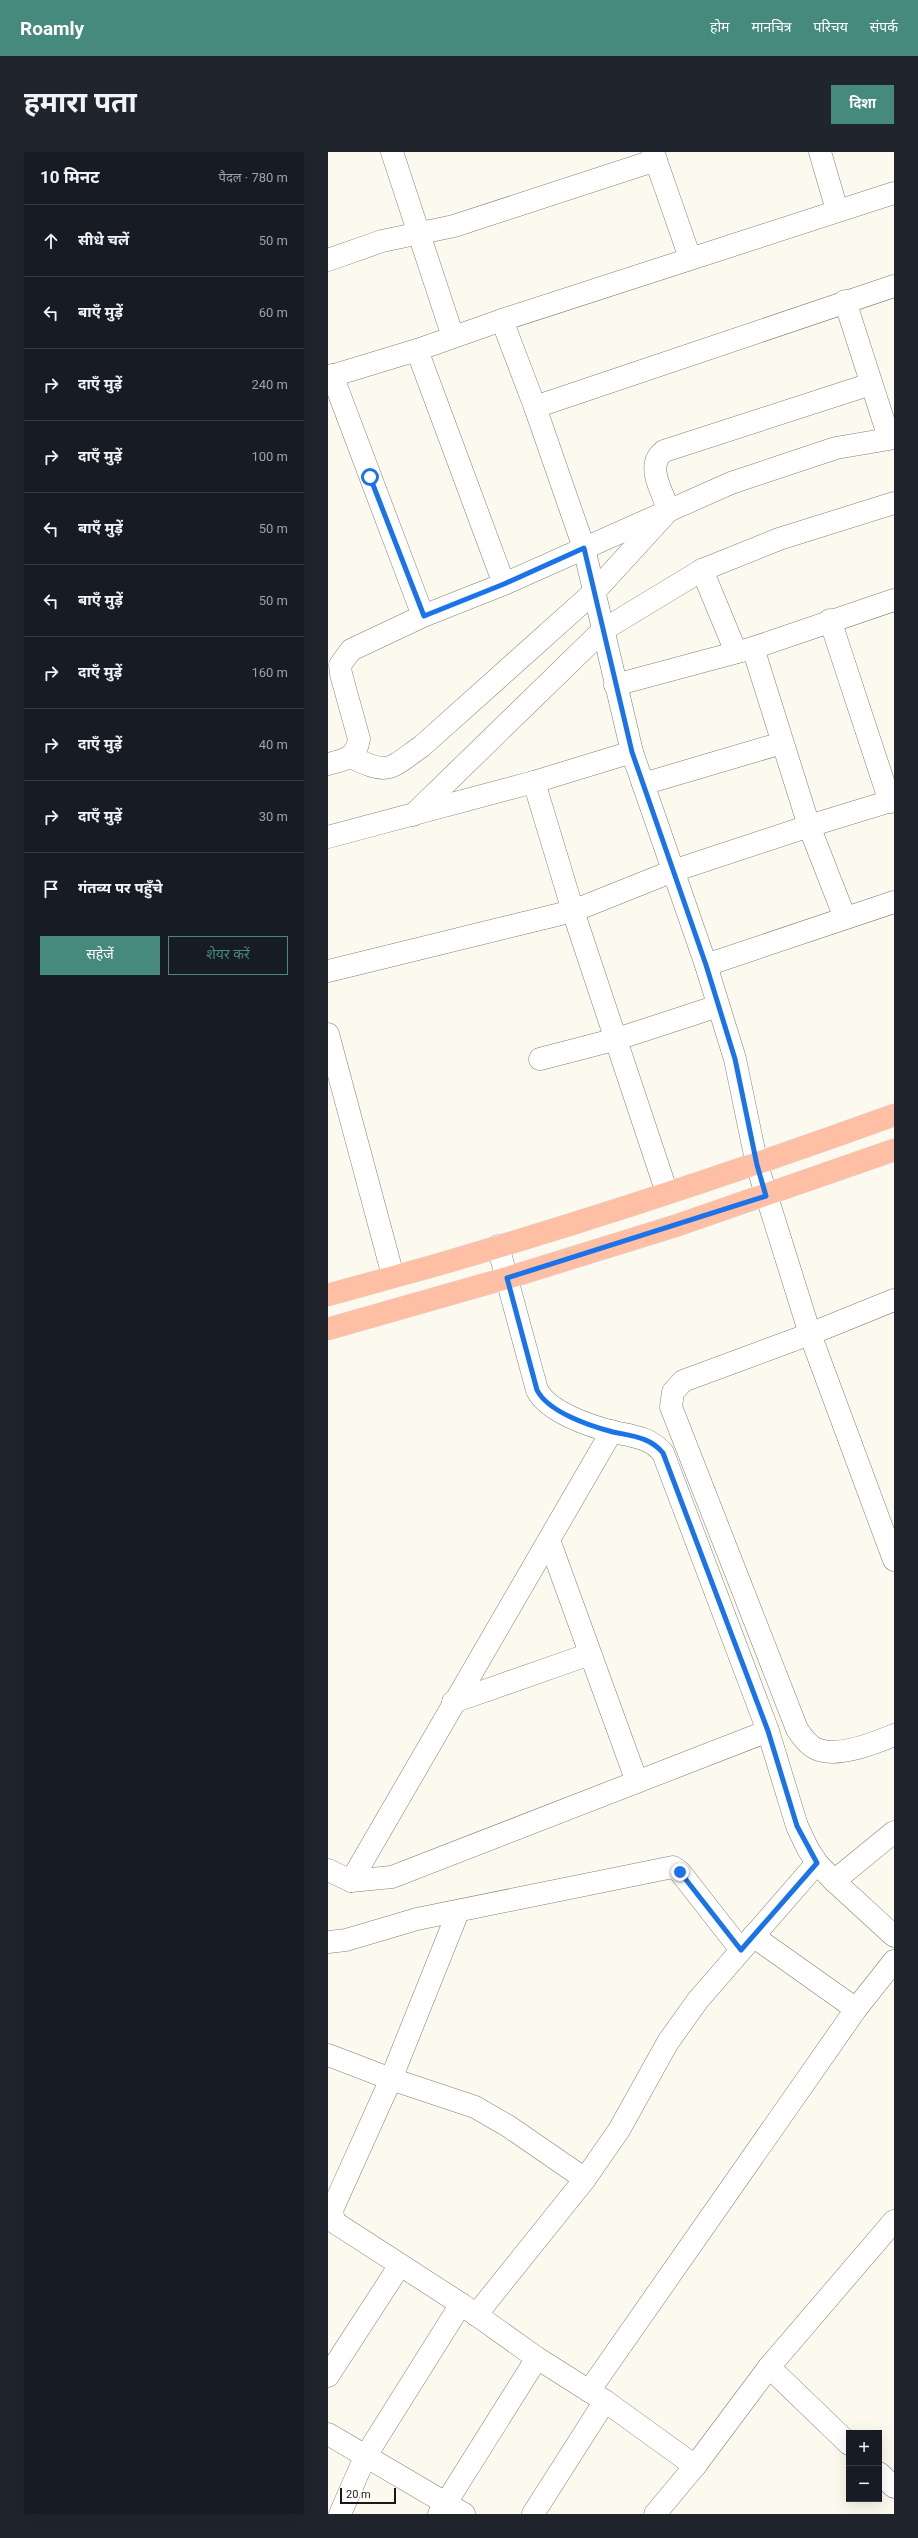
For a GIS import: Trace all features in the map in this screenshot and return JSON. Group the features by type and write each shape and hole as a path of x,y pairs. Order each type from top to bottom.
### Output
{"main road":[{"path":"328,1295 498,1246 667,1194 757,1165 894,1115"},
{"path":"328,1329 507,1278 766,1196 894,1150"}],"street":[{"path":"393,152 453,337"},
{"path":"820,152 837,210"},
{"path":"328,260 382,240 454,226 654,156 690,258"},
{"path":"424,616 330,376 417,350 502,320 690,258 894,193"},
{"path":"535,407 845,301 894,286"},
{"path":"328,764 351,757 357,749 359,739 341,674 340,665 344,657 351,650 424,616 504,584 669,510 790,461 836,448 891,438 871,384 845,301"},
{"path":"502,320 535,407 584,548 615,685 632,752 706,965 735,1059 757,1165 766,1196 810,1334 894,1560"},
{"path":"417,350 504,584"},
{"path":"669,510 654,465 657,457 664,452 871,384"},
{"path":"351,757 375,769 384,769 395,765 417,750 598,612 779,539 894,503"},
{"path":"413,815 598,612 669,510"},
{"path":"702,570 744,650 782,743 808,826 845,918"},
{"path":"615,685 744,650 830,620 894,600"},
{"path":"328,971 573,911 673,871 808,826 892,801 830,620"},
{"path":"643,784 782,743"},
{"path":"328,837 534,782 632,752"},
{"path":"534,782 573,911 617,1039 667,1194"},
{"path":"706,965 894,902"},
{"path":"540,1059 617,1039 718,1006"},
{"path":"328,1034 335,1084 393,1276"},
{"path":"498,1246 537,1390 542,1400 554,1409 612,1431 644,1438 663,1453 768,1731 797,1826 817,1863 834,1881 894,1936"},
{"path":"894,1300 810,1334 683,1381 673,1392 671,1407 797,1729 806,1741 818,1750 831,1752 872,1745 894,1735"},
{"path":"351,1881 453,1702 612,1431"},
{"path":"549,1540 637,1782"},
{"path":"453,1702 590,1654"},
{"path":"328,1870 351,1881 392,1877 768,1731"},
{"path":"834,1881 894,1832"},
{"path":"340,2514 365,2457 469,2310 585,2180 620,2130 668,2042 698,2000 817,1863"},
{"path":"328,1942 346,1940 417,1919 458,1912 673,1867 680,1872 747,1942 856,2009"},
{"path":"458,1912 391,2079 332,2210 334,2222 469,2310 537,2358 597,2396 695,2466"},
{"path":"533,2514 597,2396 856,2009 894,1961"},
{"path":"328,2055 391,2079 475,2107 508,2126 585,2180"},
{"path":"655,2514 695,2466 769,2368 894,2221"},
{"path":"328,2376 400,2265"},
{"path":"442,2508 537,2358"},
{"path":"769,2368 846,2441"},
{"path":"328,2434 442,2508 464,2514"},
{"path":"882,2476 894,2487"}],"route":[{"path":"370,477 424,616 504,584 584,548 596,605 632,752 706,965 735,1059 746,1105 757,1165 766,1196 507,1278 537,1390 542,1400 554,1409 612,1431 644,1438 658,1446 669,1463 768,1731 797,1826 808,1849 817,1863 741,1950 680,1872"}]}
